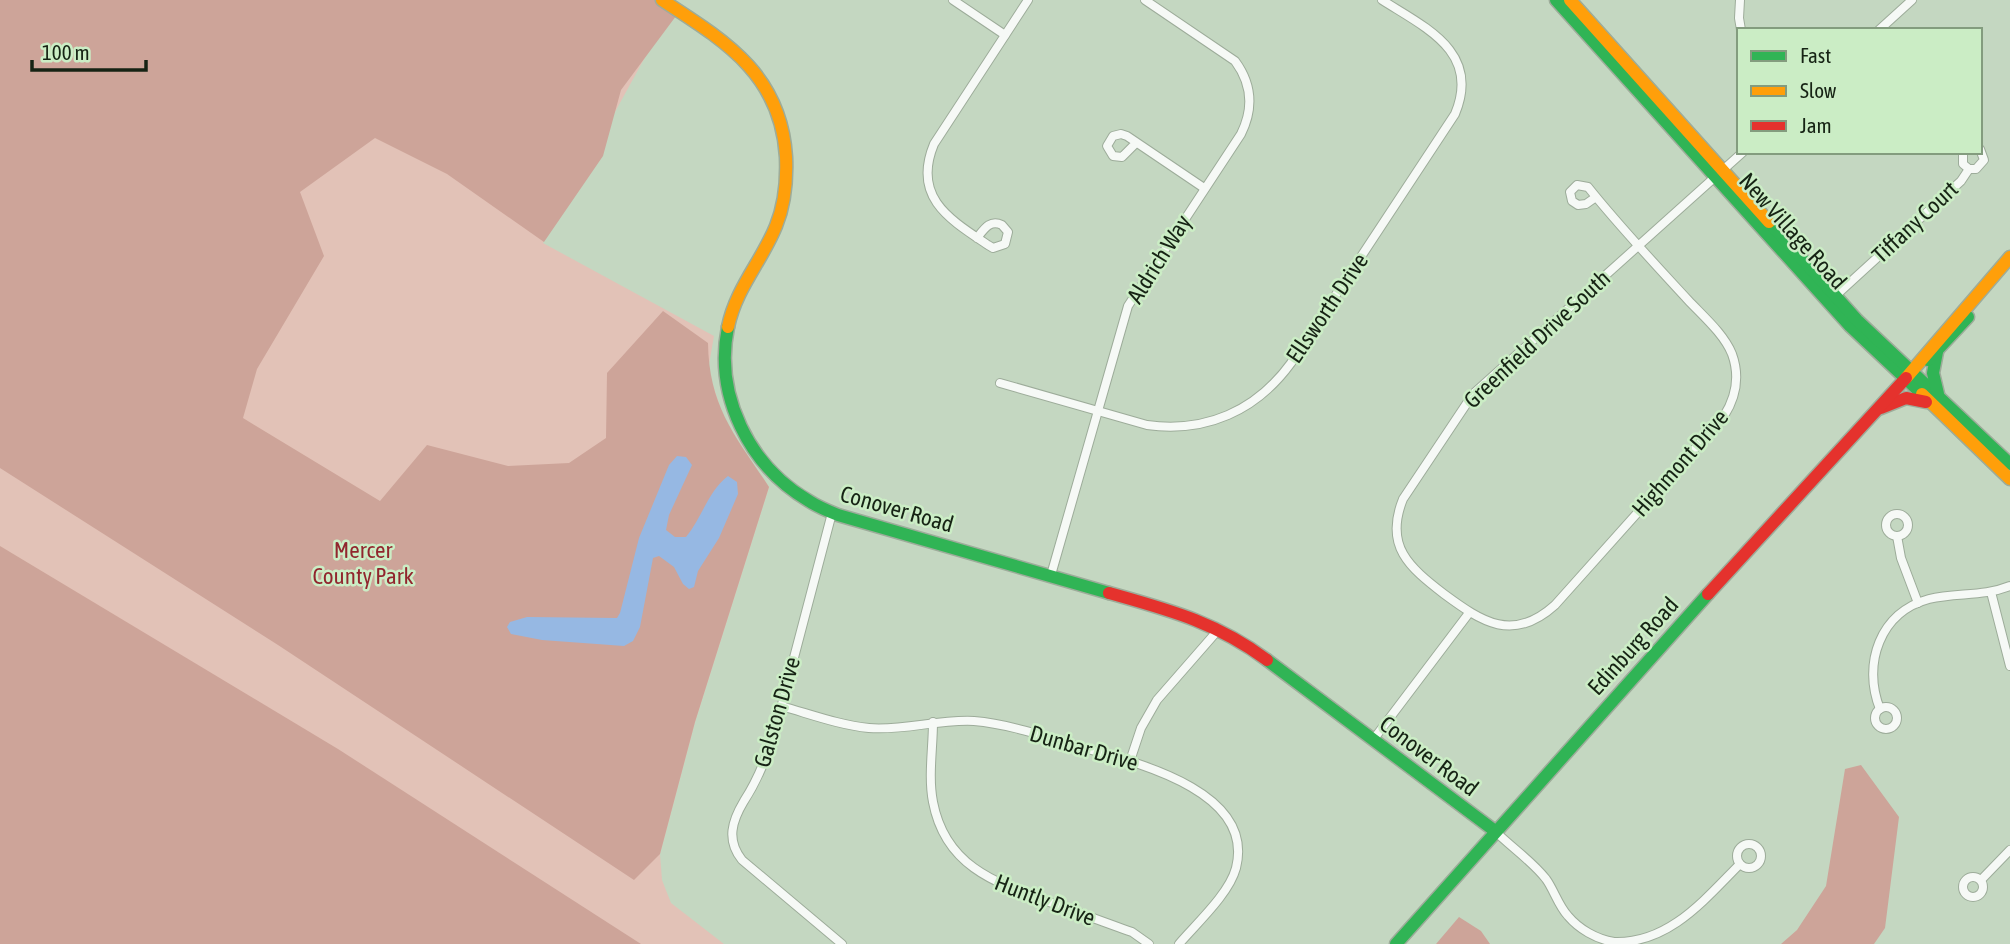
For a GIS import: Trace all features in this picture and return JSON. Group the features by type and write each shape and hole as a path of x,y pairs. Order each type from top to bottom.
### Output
{"main road":[{"name":"Conover Road","path":"662,0 742,57 761,80 775,107 786,158 785,191 771,238 743,282 730,313 724,348 726,384 736,419 761,462 784,485 832,513 1051,575 1181,614 1219,629 1257,653 1494,831"},
{"name":"New Village Road","path":"1556,0 1832,299 1908,376 2010,464"},
{"name":"New Village Road","path":"1570,0 1719,174"},
{"name":"Edinburg Road","path":"1396,944 1494,831 1908,376 2010,257"},
{"name":"Edinburg Road","path":"1908,376 1937,352 2010,269"},
{"path":"1877,410 1906,398 1938,403 1932,380 1937,352"},
{"name":"New Village Road","path":"1938,403 2010,479"}],"street":[{"path":"953,0 1005,35"},
{"path":"977,238 954,222 939,207 929,187 928,165 934,144 1028,0"},
{"name":"Aldrich Way","path":"1051,575 1133,296 1247,123 1250,101 1246,79 1228,55 1145,0"},
{"name":"Ellsworth Drive","path":"1000,383 1161,427 1179,427 1212,422 1228,416 1256,401 1281,377 1460,103 1460,69 1451,50 1436,35 1382,0"},
{"path":"1740,0 1741,28"},
{"path":"1881,28 1912,0"},
{"path":"1136,143 1205,188"},
{"name":"Tiffany Court","path":"1963,154 1962,161 1969,169 1976,169 1983,163 1982,152"},
{"name":"Greenfield Drive South","path":"1518,625 1497,625 1469,613 1414,571 1398,542 1396,520 1403,499 1473,394 1741,154"},
{"name":"Tiffany Court","path":"1832,299 1961,181 1969,169"},
{"name":"Highmont Drive","path":"1518,625 1538,618 1555,605 1724,416 1734,396 1735,363 1725,341 1596,197"},
{"name":"Galston Drive","path":"832,513 762,770 735,816 731,831 732,840 742,860 842,944"},
{"path":"1898,536 1901,558 1918,603"},
{"path":"1880,709 1874,695 1872,672 1877,646 1897,616 1918,603 1937,597 1991,592 2010,586"},
{"path":"1991,592 2010,666"},
{"path":"1373,740 1469,613"},
{"path":"1130,761 1141,728 1157,699 1219,629"},
{"name":"Dunbar Drive","path":"781,706 867,728 954,721 993,724 1162,771 1195,789 1227,819 1236,839 1238,860 1232,880 1179,944"},
{"name":"Huntly Drive","path":"933,722 933,800 947,839 964,860 999,884 1132,932 1149,944"},
{"path":"1494,831 1539,872 1577,924 1598,937 1620,943 1647,941 1669,932 1740,864"},
{"path":"1981,880 2010,850"}],"green space":[{"name":"Mercer County Park","path":"0,0 656,0 671,10 543,243 714,336 708,370 722,413 736,440 769,487 695,722 660,854 662,880 671,903 724,944 0,944"},
{"path":"0,0 661,0 679,12 621,90 603,156 544,242 447,174 375,138 300,192 324,256 257,369 243,418 380,501 427,445 508,466 569,463 606,438 607,373 663,311 708,343 713,386 719,404 735,436 769,487 695,722 660,854 634,880 278,645 0,468"},
{"path":"0,546 338,749 641,944 0,944"},
{"path":"1861,765 1899,817 1885,928 1874,944 1781,944 1797,930 1826,886 1845,769"},
{"path":"1459,917 1481,931 1490,944 1436,944"}],"water":[{"path":"677,456 686,457 692,465 669,515 666,530 675,537 686,537 721,482 728,476 737,482 738,494 719,538 698,571 694,587 689,589 683,584 674,567 659,556 653,558 640,627 633,641 624,646 542,640 511,634 507,627 510,622 527,617 617,618 639,538 669,465"}],"traffic: fast":[{"path":"1556,0 1850,326 1922,394"},
{"path":"1769,222 1857,320 2010,464"},
{"path":"1928,360 1968,317"},
{"path":"728,327 726,378 741,426 769,469 812,503 838,515 1109,593"},
{"path":"1937,352 1933,373 1938,394"},
{"path":"1396,944 1708,594"},
{"path":"1267,660 1495,831"}],"traffic: slow":[{"path":"662,0 707,30 746,63 773,103 782,128 786,157 782,209 770,239 737,300 728,327"},
{"path":"1570,0 1769,222"},
{"path":"1906,378 2010,257"},
{"path":"1922,394 2010,479"}],"traffic: jam":[{"path":"1708,594 1906,378"},
{"path":"1881,408 1906,398 1926,402"},
{"path":"1109,593 1210,627 1267,660"}]}
